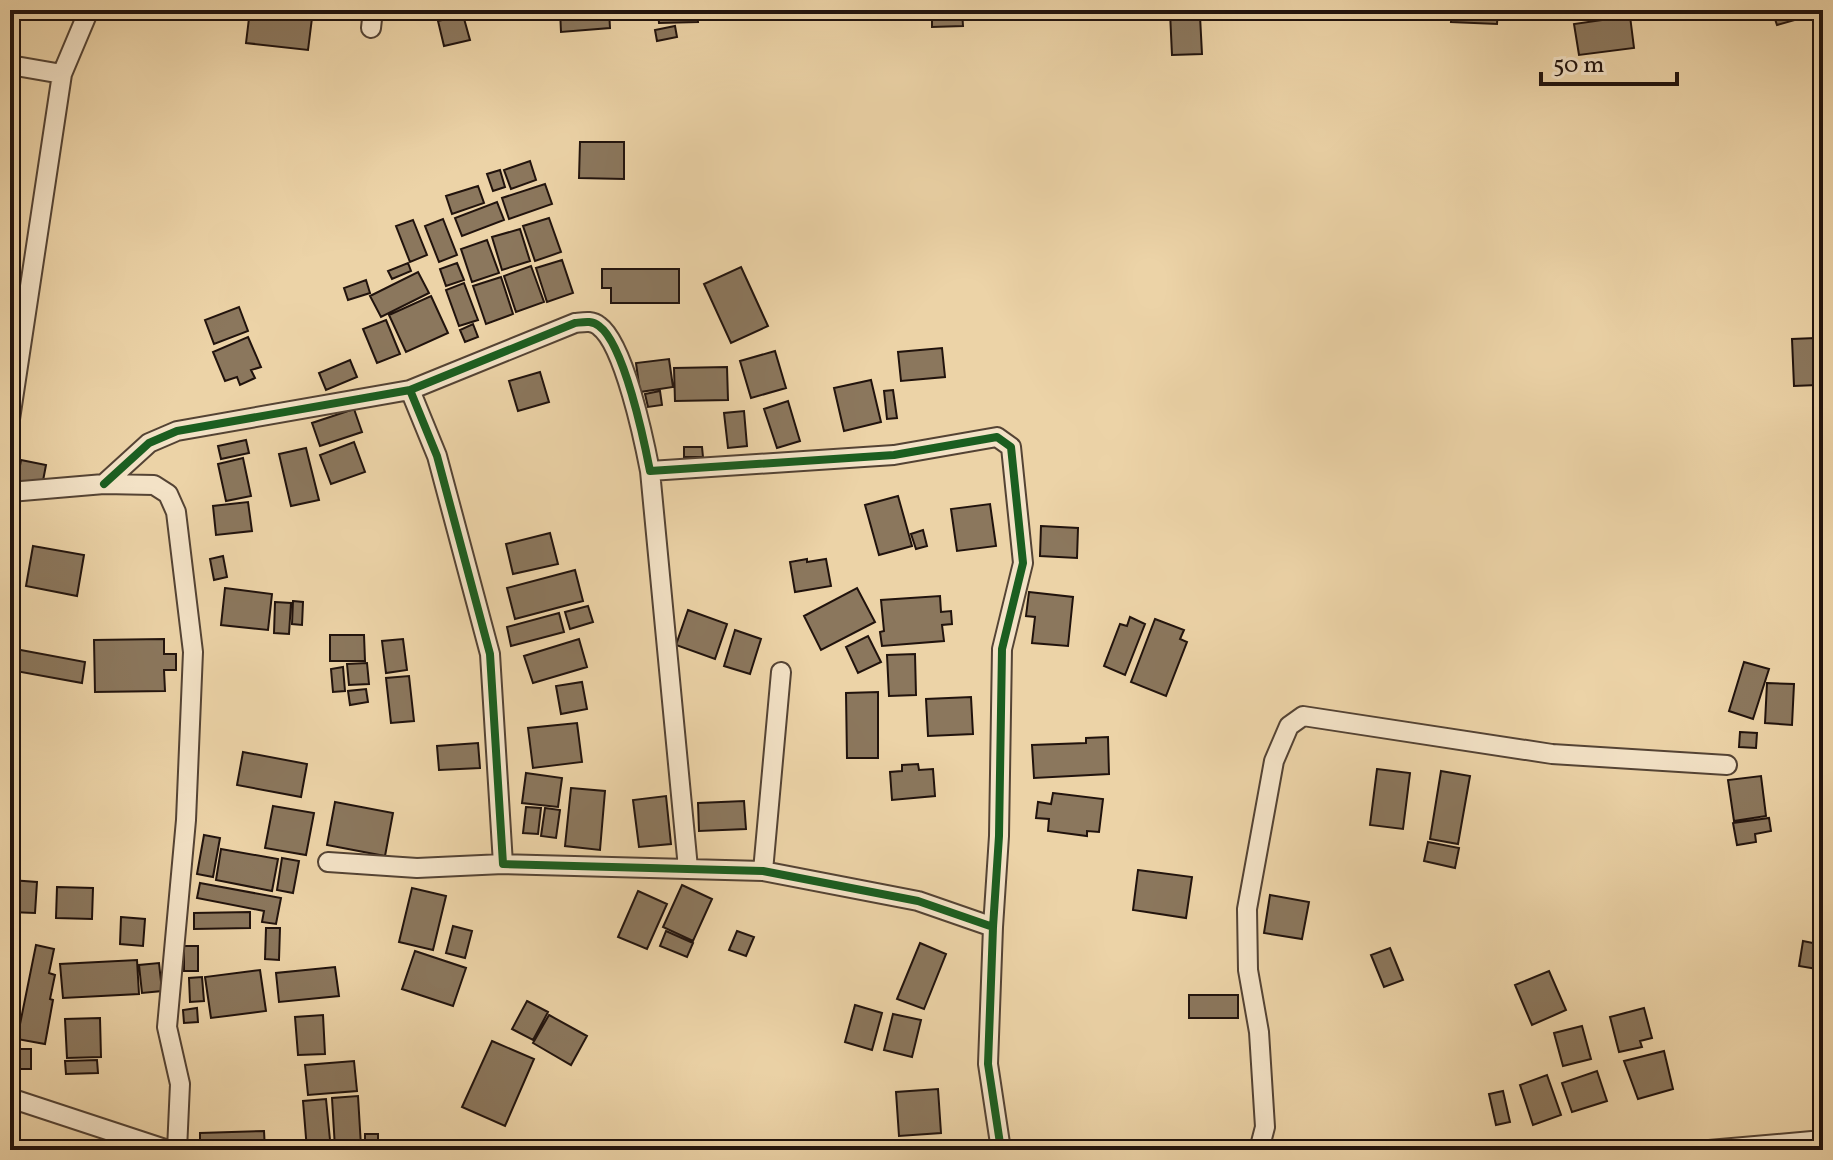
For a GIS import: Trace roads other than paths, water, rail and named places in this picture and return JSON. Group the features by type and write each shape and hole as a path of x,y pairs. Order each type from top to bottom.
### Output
{"street":[{"path":"10,419 62,74 89,10"},
{"path":"10,65 62,74"},
{"path":"104,484 149,443 177,431 410,390 575,323 592,322 601,327 610,338 638,410 650,471 688,868"},
{"path":"410,390 437,456 490,654 503,864"},
{"path":"650,471 894,455 997,437 1011,447 1023,563 1002,649 1000,820 988,1064 1001,1150"},
{"path":"10,492 104,484 154,485 168,494 176,512 193,652 186,820 167,1027 180,1084 177,1150"},
{"path":"763,871 781,672"},
{"path":"1259,1150 1265,1127 1259,1032 1248,970 1247,909 1274,761 1289,726 1296,720 1303,716 1552,754 1727,765"},
{"path":"328,862 417,868 503,864 763,871 918,901 993,927"},
{"path":"10,1098 168,1150"},
{"path":"1709,1150 1823,1140"}]}
